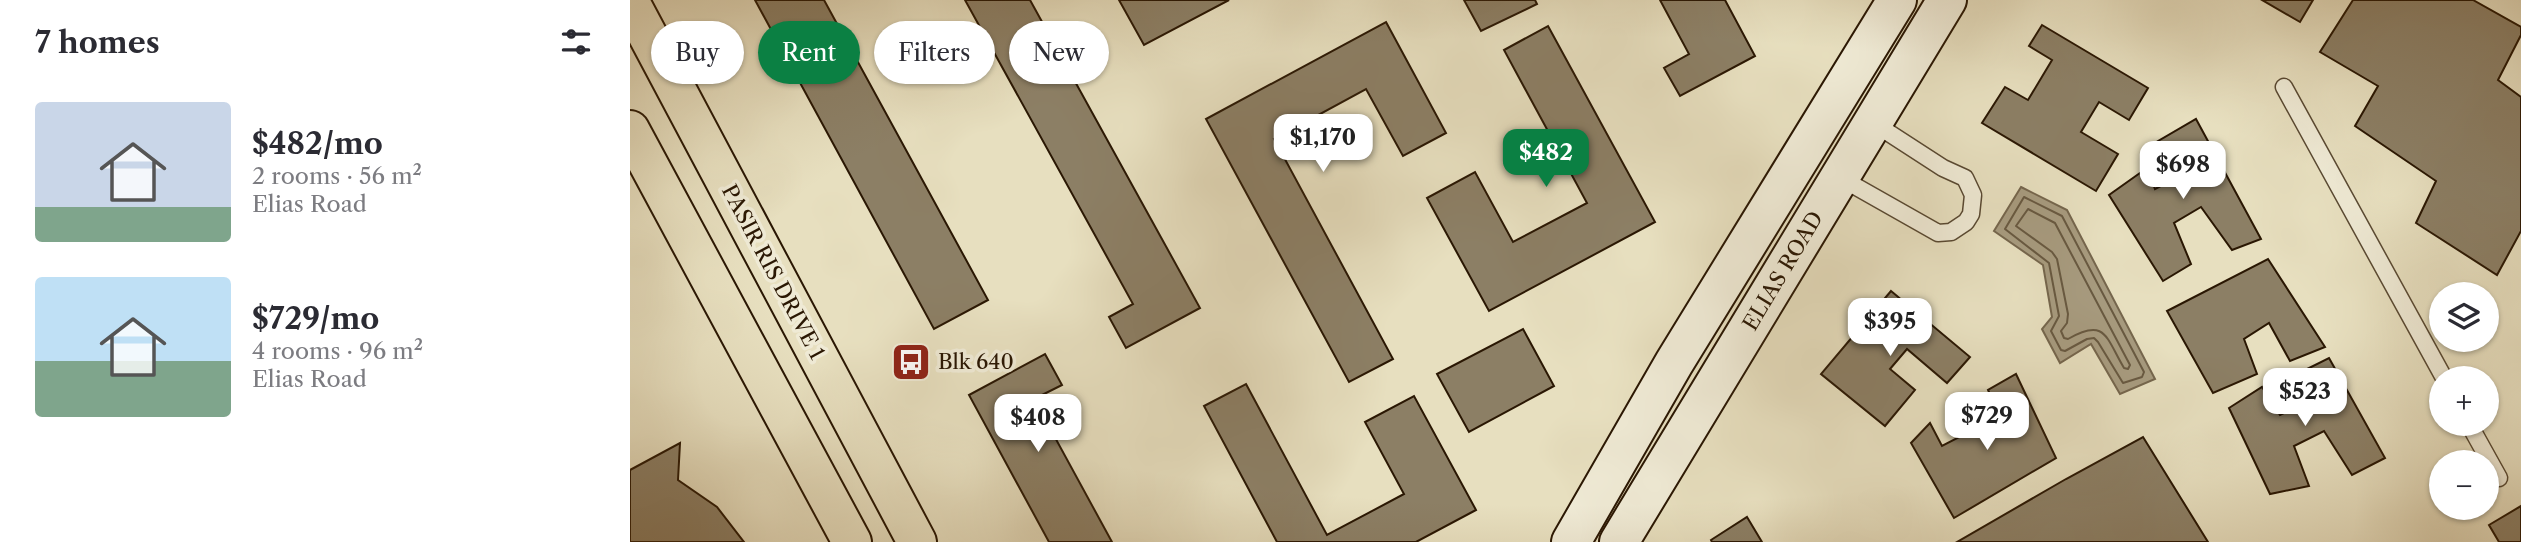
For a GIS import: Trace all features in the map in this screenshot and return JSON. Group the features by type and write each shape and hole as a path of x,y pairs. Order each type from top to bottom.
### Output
{"main road":[{"name":"ELIAS ROAD","path":"1571,542 1674,363 1897,0"},
{"name":"ELIAS ROAD","path":"1619,542 1947,0"},
{"name":"PASIR RIS DRIVE 1","path":"630,2 916,542"},
{"path":"630,130 852,542"}],"lane":[{"path":"2284,86 2437,366"},
{"path":"1839,177 1938,233 1951,232 1966,222 1971,214 1973,195 1965,178 1943,168 1872,122"}],"water":[{"path":"2021,187 2067,210 2155,379 2120,394 2091,344 2060,363 2042,329 2052,317 2043,265 1994,231"}],"building":[{"path":"755,0 824,0 835,21 766,21"},
{"path":"965,0 1030,0 1042,21 1009,21 1009,80 995,54 995,21 977,21"},
{"path":"1119,0 1229,0 1144,45"},
{"path":"1464,0 1535,0 1537,4 1481,31"},
{"path":"1660,0 1725,0 1755,56 1680,96 1664,68 1689,54"},
{"path":"2262,0 2313,0 2300,22"},
{"path":"2353,0 2473,0 2521,27 2521,35 2498,80 2521,97 2521,231 2497,275 2416,223 2436,181 2355,126 2378,86 2320,52"},
{"path":"1386,22 1446,133 1403,156 1366,89 1274,139 1393,359 1349,382 1206,119"},
{"path":"2042,25 2148,88 2129,120 2099,102 2081,132 2118,154 2096,191 1982,123 2005,87 2028,100 2052,60 2029,46"},
{"path":"1548,26 1655,222 1489,311 1427,198 1475,172 1513,242 1587,203 1504,50"},
{"path":"860,66 988,300 934,329 801,84 860,84"},
{"path":"1011,84 1076,84 1200,308 1126,348 1109,317 1133,304"},
{"path":"2196,119 2261,239 2232,250 2201,207 2174,223 2191,264 2163,281 2109,195 2147,168 2155,189 2180,176 2153,144"},
{"path":"2268,259 2325,347 2290,361 2269,323 2244,339 2257,374 2213,393 2167,311"},
{"path":"1891,291 1970,357 1947,383 1907,349 1890,369 1915,390 1885,426 1821,374"},
{"path":"1523,329 1554,386 1469,432 1437,374"},
{"path":"1045,354 1062,385 1034,399 1112,542 1049,542 969,395"},
{"path":"2329,358 2385,458 2352,475 2324,431 2294,446 2309,486 2270,494 2229,408 2262,387 2280,415 2307,402 2291,377"},
{"path":"2016,374 2056,458 1954,518 1911,443 1930,423 1942,446 2000,416 1988,390"},
{"path":"1246,384 1327,535 1404,494 1365,422 1414,396 1476,510 1416,542 1277,542 1204,406"},
{"path":"2143,437 2208,542 1957,542 2066,479"},
{"path":"680,443 678,480 717,507 744,542 630,542 630,470"},
{"path":"2521,506 2521,542 2499,542 2489,525"},
{"path":"1747,517 1762,542 1712,542 1711,540"}],"place":[{"name":"Blk 640","path":"911,362"}]}
